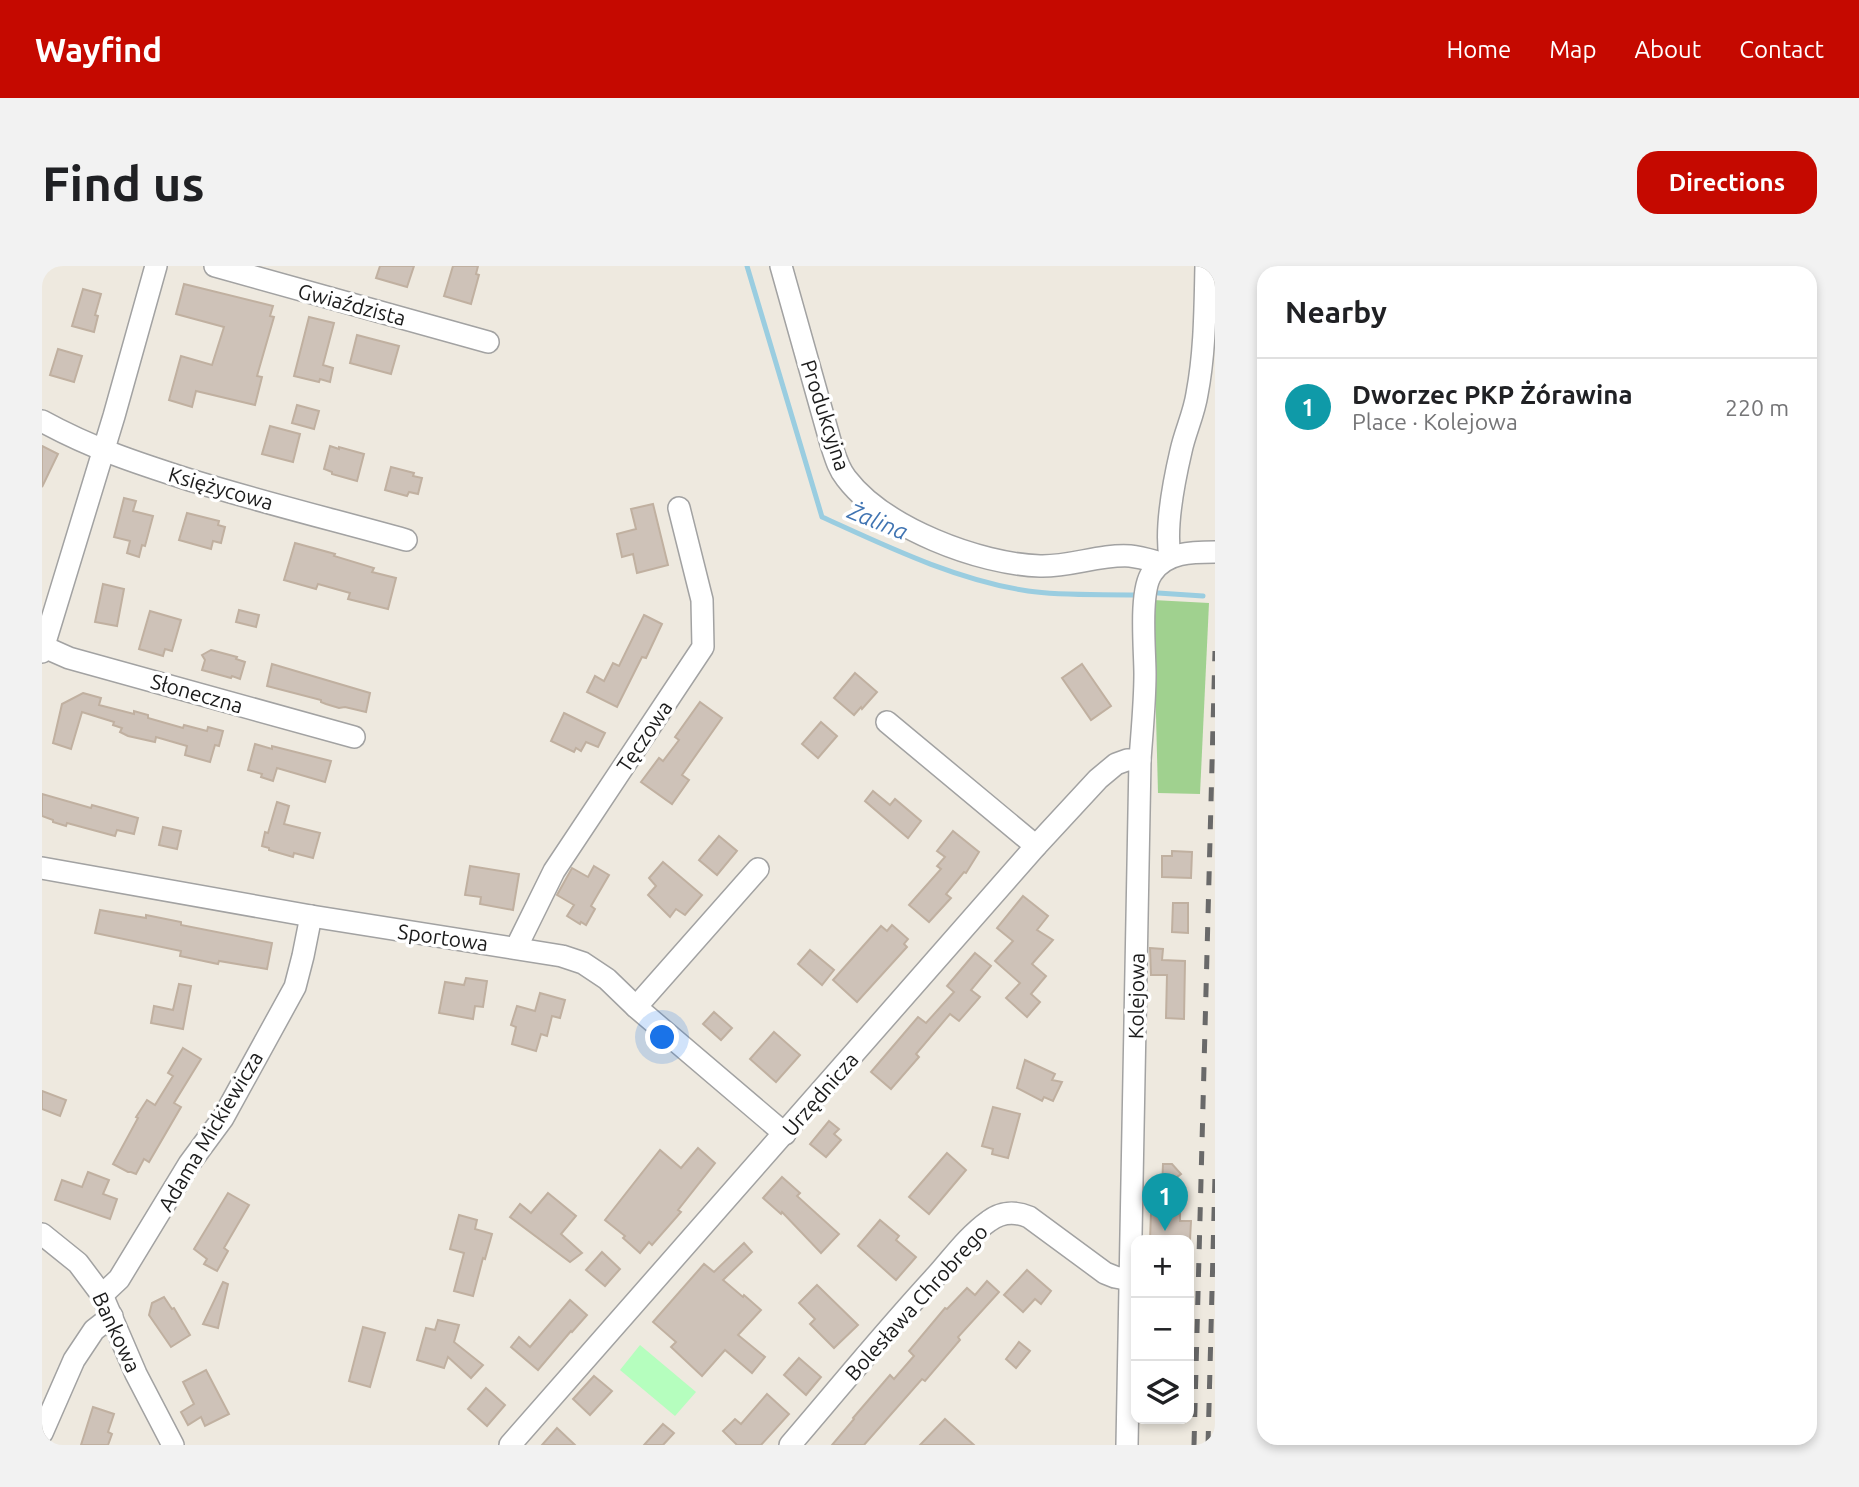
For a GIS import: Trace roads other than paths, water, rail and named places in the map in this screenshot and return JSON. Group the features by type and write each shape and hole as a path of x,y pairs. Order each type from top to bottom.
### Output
{"street":[{"path":"43,648 114,416 156,266"},
{"name":"Gwiaździsta","path":"215,266 488,342"},
{"name":"Produkcyjna","path":"781,266 838,466 853,486 882,513 931,539 1017,564 1066,565 1128,556 1165,560 1181,554 1215,552"},
{"path":"1165,560 1181,452 1197,396 1203,353 1206,266"},
{"name":"Księżycowa","path":"42,421 75,439 130,461 225,491 406,540"},
{"name":"Tęczowa","path":"516,948 554,871 703,647 702,600 679,508"},
{"name":"Kolejowa","path":"1132,1235 1145,600 1147,580 1165,560"},
{"name":"Słoneczna","path":"43,648 69,658 354,737"},
{"path":"887,722 1036,846"},
{"name":"Urzędnicza","path":"510,1445 1036,846 1098,779 1116,764 1127,760 1140,760"},
{"name":"Sportowa","path":"42,869 311,916 516,948 562,956 583,963 607,979 785,1134"},
{"path":"636,1007 758,869"},
{"name":"Adama Mickiewicza","path":"102,1295 120,1279 189,1164 223,1118 295,987 311,916"},
{"name":"Bolesława Chrobrego","path":"790,1445 922,1291 979,1229 1002,1214 1017,1212 1029,1216 1105,1273 1131,1280"},
{"name":"Bankowa","path":"42,1234 78,1263 102,1295 136,1374 173,1445"},
{"name":"Kolejowa","path":"1127,1445 1131,1280"},
{"path":"42,1433 74,1360 94,1330 112,1316"}],"waterway":[{"name":"Żalina","path":"747,266 822,517 923,561 1001,586 1054,594 1135,595"},
{"name":"Żalina","path":"1158,593 1203,596"}],"railway":[{"path":"1194,1445 1215,651"},
{"path":"1208,1445 1215,1176"}],"place":[{"name":"Dworzec PKP Żórawina","path":"1165,1231"}]}
